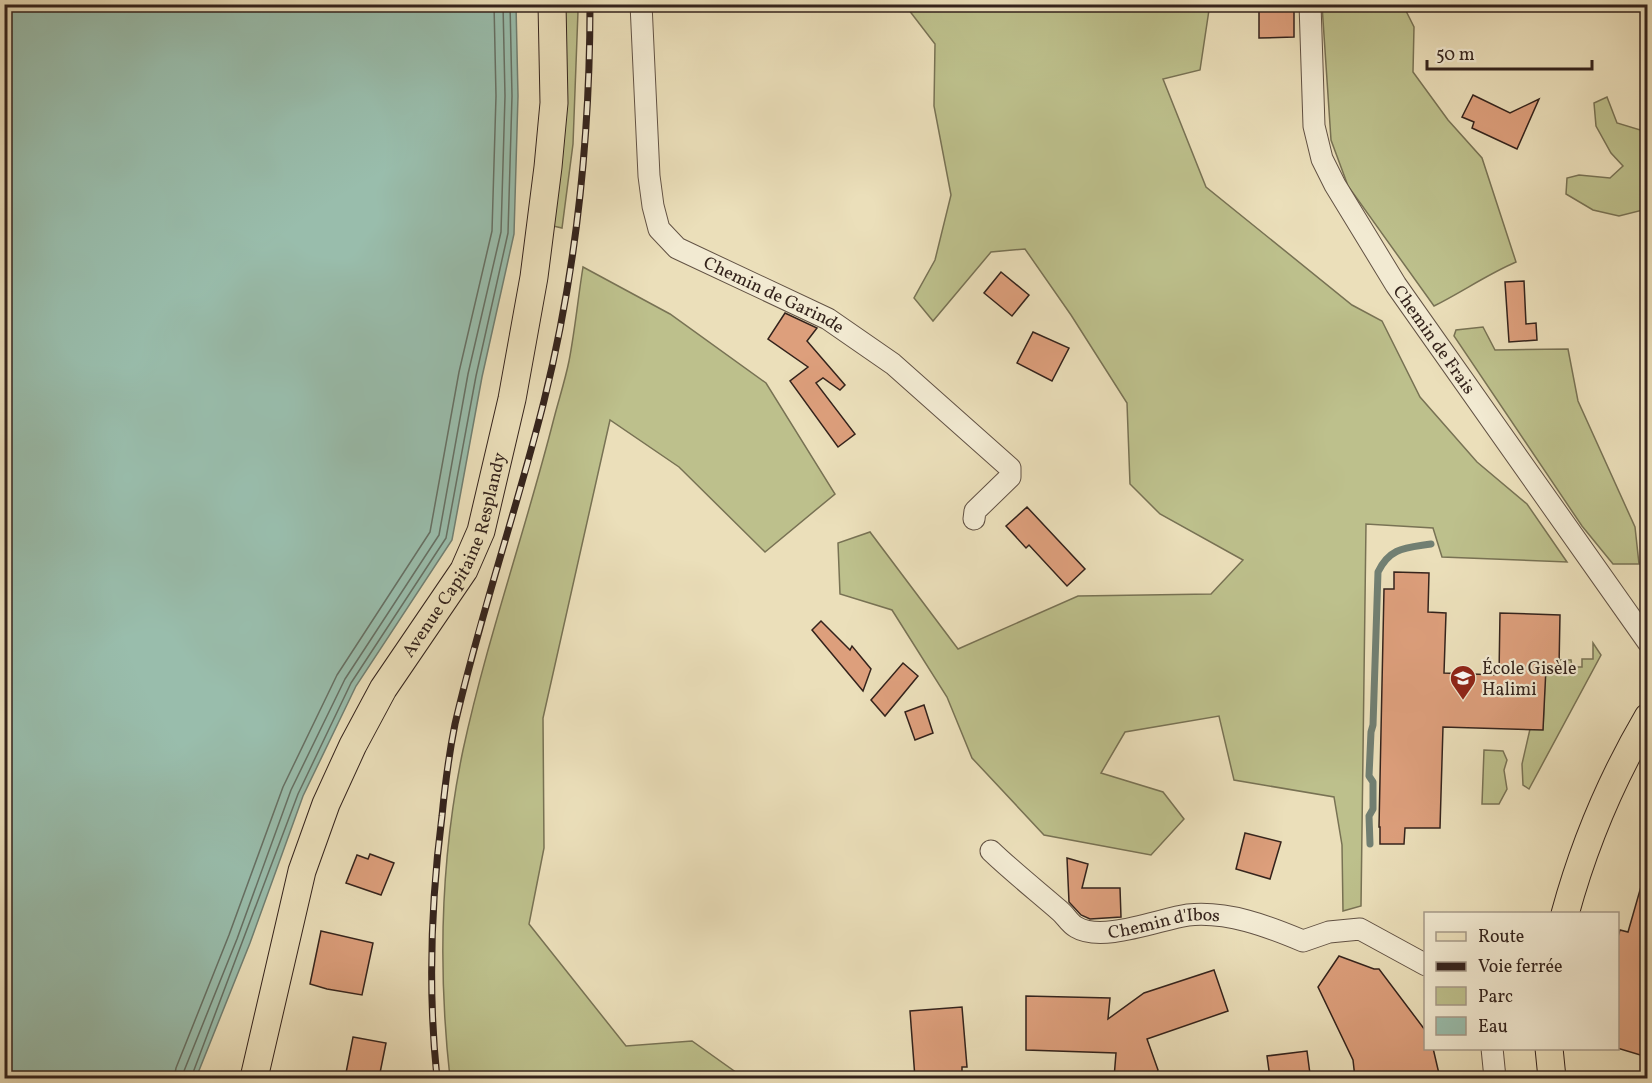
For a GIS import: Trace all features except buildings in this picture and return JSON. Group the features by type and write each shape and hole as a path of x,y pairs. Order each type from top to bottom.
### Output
{"main road":[{"name":"Avenue Capitaine Resplandy","path":"254,1078 302,871 326,804 352,745 383,689 464,570 481,531 512,399 536,266 554,102 552,4"},
{"path":"1566,912 1576,872 1591,830 1619,767 1647,717"},
{"path":"1550,1050 1552,1078"}],"street":[{"name":"Chemin de Garinde","path":"641,4 649,176 653,206 660,229 677,248 828,319 893,364 1010,468 1010,477 975,511 974,519"},
{"name":"Chemin de Frais","path":"1310,4 1314,126 1322,159 1335,185 1396,285 1647,642"},
{"name":"Chemin d'Ibos","path":"991,851 1076,927 1095,932 1120,931 1188,915 1236,918 1270,927 1303,941 1329,932 1360,929 1424,964"},
{"path":"1492,1050 1496,1078"}],"green space":[{"path":"562,5 578,5 578,11 573,144 562,228 553,226"},
{"path":"905,5 1228,5 1227,11 1209,10 1200,70 1163,79 1206,187 1352,305 1382,321 1420,397 1477,462 1527,504 1567,562 1442,557 1433,528 1366,524 1361,906 1343,911 1342,845 1334,797 1234,780 1219,716 1125,732 1101,773 1163,792 1184,819 1151,855 1044,835 972,758 947,697 892,610 840,594 838,543 870,532 958,649 1078,596 1211,594 1243,560 1160,514 1130,484 1127,403 1071,315 1025,249 991,252 933,321 914,298 935,260 951,195 934,106 935,44"},
{"path":"1322,5 1403,5 1414,27 1413,72 1448,120 1482,158 1516,262 1434,306 1348,186 1331,140"},
{"path":"1607,97 1617,123 1647,132 1647,209 1619,216 1593,210 1566,194 1567,178 1579,175 1610,178 1623,166 1611,153 1596,126 1594,103"},
{"path":"583,267 670,314 766,383 835,494 765,552 679,467 610,420 543,718 544,848 529,924 626,1046 692,1041 744,1078 450,1078 443,955 446,872 456,790 483,667 566,376"},
{"path":"1483,327 1495,350 1568,349 1578,401 1635,527 1639,564 1613,564 1582,526 1454,336 1456,330"},
{"path":"1593,643 1601,655 1529,789 1523,785 1522,764 1530,729 1543,729 1545,677 1543,660 1571,660 1572,667 1582,667 1582,659 1593,659"},
{"path":"1484,750 1503,751 1507,760 1504,770 1507,789 1499,804 1482,804"}],"water":[{"path":"5,4 516,5 518,96 514,234 482,377 452,540 356,686 303,796 250,943 196,1078 5,1078"}],"waterway":[{"path":"1370,844 1369,816 1373,809 1373,782 1369,776 1378,572 1393,553 1406,548 1431,544"}],"railway":[{"path":"437,1078 432,1013 432,947 435,881 447,770 465,683 544,401 565,303 584,154 590,4"}],"place":[{"name":"École Gisèle Halimi","path":"1463,701"}]}
